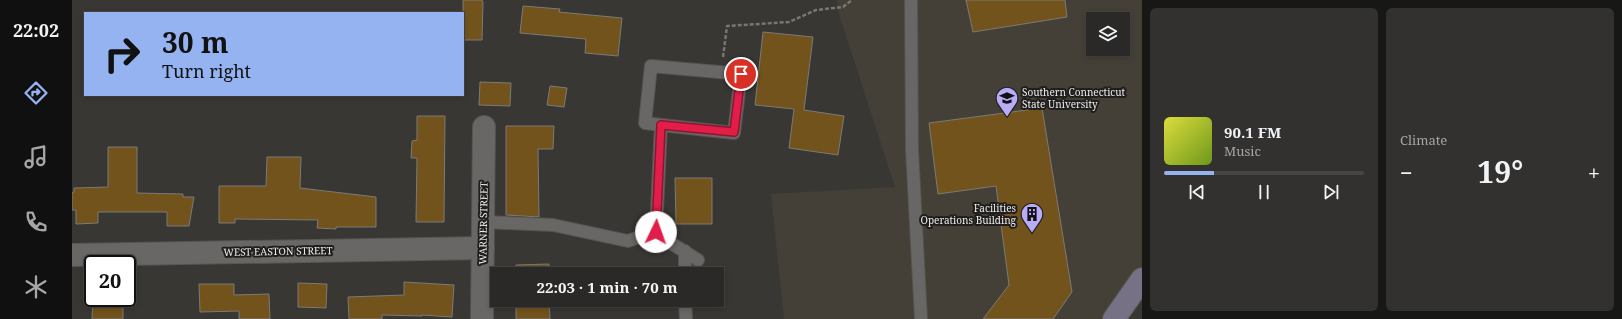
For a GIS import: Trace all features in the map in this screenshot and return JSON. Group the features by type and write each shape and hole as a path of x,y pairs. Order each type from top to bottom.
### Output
{"main road":[{"path":"1114,319 1142,279"}],"street":[{"name":"WARNER STREET","path":"482,319 484,127"},
{"name":"WEST EASTON STREET","path":"72,255 483,248"}],"lane":[{"path":"911,0 912,150 921,319"},
{"path":"651,66 741,74 734,132 661,125 645,123 651,66"},
{"path":"484,222 552,226 628,241 656,232 661,125"},
{"path":"650,235 674,245 698,260"},
{"path":"685,252 685,267"},
{"path":"685,307 686,319"}],"path":[{"path":"721,72 727,26 789,22 816,10 843,7 852,0"}],"shaded area":[{"name":"Southern Connecticut State University","path":"837,0 1142,0 1142,279 1114,319 784,319 771,194 895,187 839,14"}],"building":[{"path":"463,0 482,0 482,40 464,40"},
{"path":"966,0 1065,0 1067,17 973,32"},
{"path":"523,6 560,9 559,12 622,18 618,56 585,53 586,39 520,33"},
{"path":"763,32 813,37 804,110 844,116 838,155 789,148 794,109 755,105"},
{"path":"480,82 511,83 510,106 479,105"},
{"path":"550,86 567,88 564,107 547,105"},
{"name":"Facilities Operations Building","path":"1042,108 1072,292 1053,319 983,319 1009,285 996,186 938,194 929,123"},
{"path":"417,116 445,116 444,222 416,222 417,158 411,158 412,141 417,140"},
{"path":"506,126 554,126 553,149 538,149 539,217 506,215"},
{"path":"108,147 137,147 137,193 183,194 183,197 194,197 189,226 167,226 167,212 98,212 98,223 76,224 76,210 72,210 72,193 74,192 74,188 108,187"},
{"path":"267,157 301,157 300,188 376,197 376,227 336,227 336,229 317,228 318,220 235,219 235,223 219,223 219,186 266,186"},
{"path":"675,178 712,178 712,224 676,224"},
{"path":"549,264 549,267 516,267 516,265"},
{"path":"404,282 454,285 452,317 382,315 382,319 349,319 348,297 404,295"},
{"path":"298,283 327,284 326,308 298,307"},
{"path":"199,284 234,284 234,295 269,294 270,319 239,319 239,311 200,312"},
{"path":"93,307 123,307 123,319 92,319"},
{"path":"516,307 549,307 550,319 516,319"}],"place":[{"name":"Southern Connecticut State University","path":"1007,118"},
{"name":"Facilities Operations Building","path":"1032,234"}],"route":[{"path":"656,232 661,125 734,132 741,74"}]}
